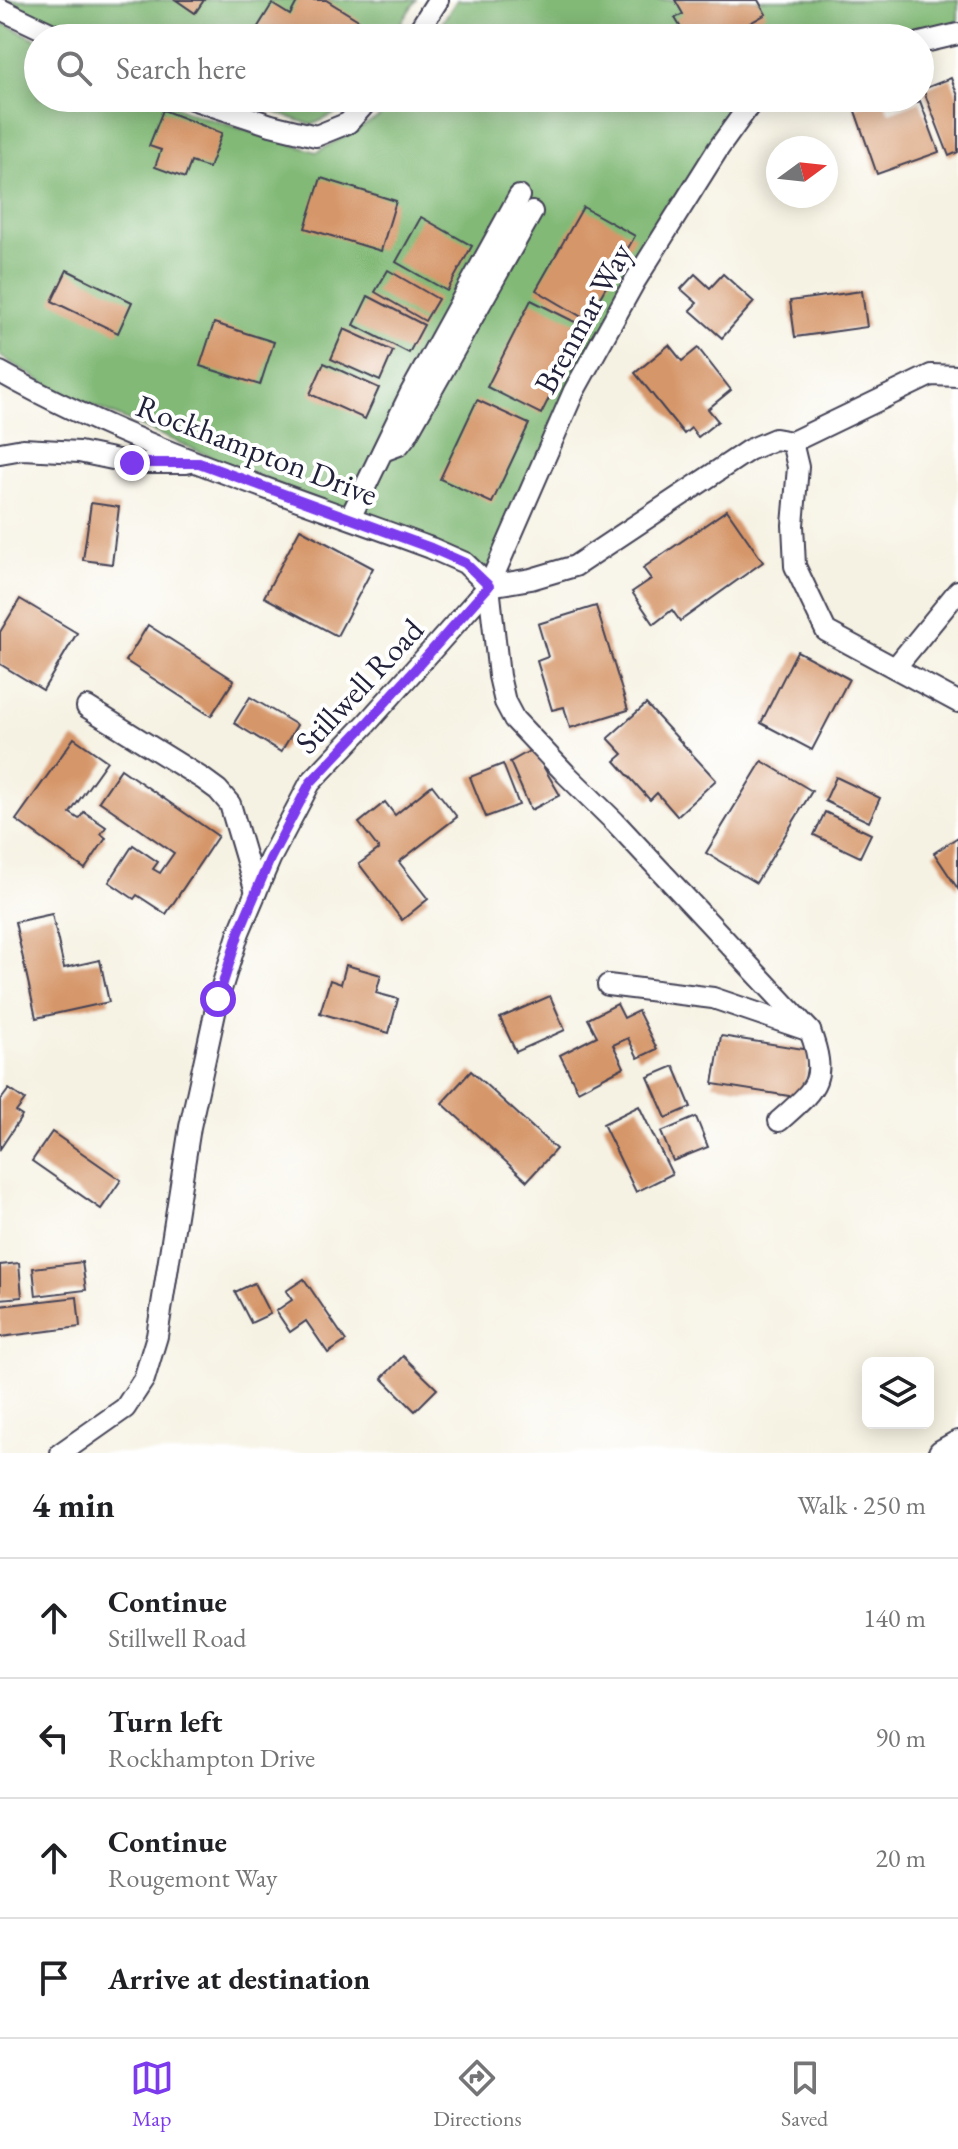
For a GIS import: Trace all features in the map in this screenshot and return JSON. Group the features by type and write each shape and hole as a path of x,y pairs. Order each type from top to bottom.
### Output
{"street":[{"path":"423,24 438,0"},
{"path":"0,9 32,24"},
{"path":"934,40 958,34"},
{"path":"232,112 316,136 348,123 358,112"},
{"name":"Brenmar Way","path":"489,586 574,391 635,281 745,112"},
{"path":"350,518 383,451 399,445 406,436 526,204"},
{"name":"Rockhampton Drive","path":"0,372 51,400 199,463 465,563 489,586"},
{"path":"779,1121 811,1093 817,1077 820,1063 810,1031 514,719 505,702 499,676 489,586 531,579 575,566 749,450 775,439 792,442 931,375 958,376"},
{"path":"792,442 798,467 793,525 795,566 808,599 826,631 958,702"},
{"path":"0,453 23,449 65,451 132,463 199,463"},
{"name":"Stillwell Road","path":"61,1453 125,1408 144,1379 157,1336 190,1127 218,999 239,932 256,892 310,783 489,586"},
{"path":"895,668 958,591"},
{"path":"87,707 203,779 226,797 256,892"},
{"path":"608,985 713,998 810,1031"},
{"path":"942,1453 958,1444"}],"green space":[{"path":"3,0 416,0 400,24 55,24"},
{"path":"457,0 958,0 958,22 934,27 934,24 441,24"},
{"path":"0,22 24,33 24,112 187,112 317,152 379,117 382,112 735,112 710,145 486,575 56,390 0,356"},
{"path":"273,112 339,112 312,125"}],"building":[{"path":"176,0 204,0 195,13"},
{"path":"298,0 326,0 360,21 358,24 260,24 272,4 290,15"},
{"path":"675,0 758,0 766,14 748,24 679,24 675,18 683,14"},
{"path":"951,78 958,96 958,152 949,156 932,112 934,85"},
{"path":"162,112 222,133 209,168 191,162 185,178 155,167 161,150 149,146"},
{"path":"855,112 924,112 939,152 877,174"},
{"path":"321,178 396,201 381,251 305,228"},
{"path":"583,207 635,236 587,320 536,290"},
{"path":"421,217 472,246 447,291 396,262"},
{"path":"67,270 132,302 118,333 52,301"},
{"path":"388,270 438,299 425,321 375,292"},
{"path":"695,274 710,288 723,274 754,302 722,338 690,310 697,303 681,289"},
{"path":"862,291 867,327 795,337 790,301"},
{"path":"368,296 424,325 409,353 354,325"},
{"path":"531,300 585,327 541,414 487,387"},
{"path":"214,323 274,342 260,385 200,366"},
{"path":"344,329 393,351 380,381 331,359"},
{"path":"669,345 682,361 698,348 731,390 708,409 718,421 698,437 691,428 684,434 635,373"},
{"path":"324,363 379,388 365,419 310,394"},
{"path":"477,400 529,424 492,503 440,479"},
{"path":"91,503 119,507 112,564 83,560"},
{"path":"727,510 763,562 680,621 672,610 654,624 632,592 651,579 643,568"},
{"path":"300,529 373,568 337,636 264,597"},
{"path":"20,599 77,633 43,690 0,664 0,632"},
{"path":"596,606 628,710 570,728 564,707 552,710 537,661 548,657 538,624"},
{"path":"148,625 234,680 211,716 126,661"},
{"path":"797,651 849,679 812,750 761,723"},
{"path":"250,697 297,725 281,752 234,723"},
{"path":"646,704 716,780 677,816 657,793 650,800 615,761 623,754 608,738"},
{"path":"74,738 107,761 70,813 79,819 84,812 106,827 101,834 106,838 85,869 16,820"},
{"path":"533,749 560,795 531,810 510,762"},
{"path":"762,761 812,791 756,883 706,853"},
{"path":"503,764 519,805 486,817 470,777"},
{"path":"121,769 218,836 166,914 137,895 134,899 109,882 133,845 158,862 153,869 160,873 174,853 99,801"},
{"path":"836,777 880,798 869,822 825,801"},
{"path":"432,785 457,817 399,862 428,899 402,920 359,864 379,849 359,823 385,802 395,815"},
{"path":"825,812 871,834 860,857 814,835"},
{"path":"958,837 958,889 934,853"},
{"path":"52,914 64,968 100,960 109,1002 36,1018 15,922"},
{"path":"346,965 381,975 376,993 398,999 389,1033 320,1013 330,980 341,984"},
{"path":"550,996 565,1030 516,1052 500,1018"},
{"path":"617,1004 624,1018 638,1011 657,1049 638,1058 628,1038 613,1045 624,1067 578,1091 560,1055 597,1036 588,1019"},
{"path":"721,1036 810,1050 802,1098 713,1084"},
{"path":"674,1066 691,1107 666,1118 648,1077"},
{"path":"471,1071 556,1149 527,1181 442,1103"},
{"path":"9,1089 25,1100 16,1112 22,1116 0,1149 0,1101"},
{"path":"639,1106 672,1174 636,1192 603,1124"},
{"path":"696,1117 708,1147 673,1161 661,1132"},
{"path":"52,1132 121,1180 101,1209 32,1161"},
{"path":"82,1262 86,1290 36,1296 33,1268"},
{"path":"19,1263 22,1297 0,1299 0,1265"},
{"path":"304,1279 346,1341 328,1353 306,1321 290,1332 276,1311 292,1300 286,1291"},
{"path":"254,1283 270,1314 251,1323 235,1292"},
{"path":"77,1297 80,1327 0,1337 0,1306"},
{"path":"403,1356 437,1389 415,1411 382,1378"}],"route":[{"path":"132,463 199,463 431,548 465,563 489,586 310,783 270,859 239,932 218,999"}]}
